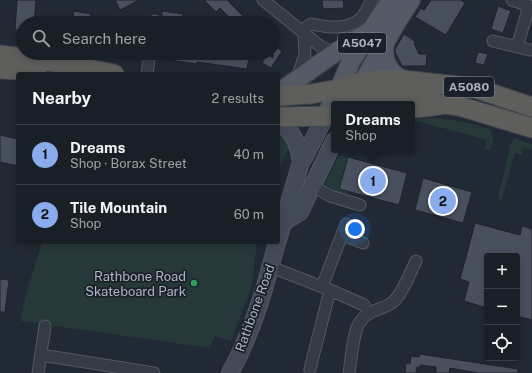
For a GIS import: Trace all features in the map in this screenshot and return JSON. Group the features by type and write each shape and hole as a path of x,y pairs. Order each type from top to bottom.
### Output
{"highway":[{"path":"0,56 16,60"},
{"path":"0,56 16,58"},
{"path":"17,60 21,61 28,72"},
{"path":"36,60 104,72"},
{"path":"0,69 28,72"},
{"name":"A5080","path":"352,93 382,80 403,80 476,88 532,107"},
{"path":"280,96 352,93 368,96 420,94 446,104"},
{"name":"A5080","path":"415,108 446,104 474,110 532,128"},
{"path":"280,118 329,116"}],"main road":[{"name":"A5047","path":"352,93 351,61 391,0"},
{"name":"A5047","path":"344,101 352,93 411,0"},
{"path":"280,92 336,52 370,32"},
{"path":"385,41 384,55 386,64 395,75 403,80"},
{"name":"Rathbone Road","path":"280,234 301,162 329,116"},
{"path":"280,120 293,134 300,154 301,162"},
{"path":"283,223 300,212 331,147"},
{"name":"Rathbone Road","path":"230,373 246,338 271,267 277,244"}],"street":[{"path":"263,0 325,49 336,52"},
{"path":"275,11 280,0"},
{"path":"296,80 305,55 303,32 311,24 331,28 349,25 361,18 372,0"},
{"path":"512,0 531,7 517,47"},
{"path":"493,41 530,50"},
{"path":"147,72 149,60"},
{"path":"313,186 330,196 360,205"},
{"path":"310,369 326,288 344,230 363,243"},
{"path":"349,373 358,323 372,310 385,307 399,296 416,261"},
{"path":"271,267 326,288 364,305"},
{"path":"38,373 45,326"},
{"path":"40,355 154,373"}],"shaded area":[{"path":"441,118 469,123 491,130 493,138 491,150 485,149 487,140 417,121 415,128 415,119"},
{"path":"280,132 288,143 289,147 280,167"},
{"path":"514,138 532,144 532,150 524,148 522,155 515,153 501,203 498,196 510,145"},
{"path":"339,155 348,157 339,189 348,191 346,198 336,193 325,184"},
{"path":"41,244 257,244 252,285 231,341 215,336 210,348 21,321 25,298"}],"building":[{"path":"17,0 36,0 35,16 16,16 15,30"},
{"path":"115,0 139,0 120,10"},
{"path":"204,0 227,0 243,16 228,16 220,8 216,12"},
{"path":"322,0 343,0 344,8 323,9"},
{"path":"431,0 461,0 465,3 446,35 415,17 421,8 424,10"},
{"path":"498,6 511,11 503,33 491,29"},
{"path":"74,11 91,14 91,16 73,16"},
{"path":"162,11 183,14 183,16 162,16"},
{"path":"404,34 416,42 414,43 419,54 427,54 426,66 402,66 395,49"},
{"path":"478,52 488,54 484,65 475,63"},
{"path":"170,60 249,60 247,69 197,62 197,64"},
{"path":"264,60 276,60 271,68 262,63"},
{"path":"0,135 16,139 16,166 0,162"},
{"path":"348,157 407,173 399,205 339,189"},
{"path":"423,178 472,192 463,223 415,210"},
{"path":"475,223 520,235 522,226 532,229 532,320 520,317 520,253 484,253 484,307 464,301 469,282 460,279"},
{"path":"0,279 9,280 5,312 0,312"},
{"path":"420,354 518,369 518,373 478,373 450,368 449,373 436,373 436,367 420,365 420,368 417,367 416,373 405,373 406,363 410,364 411,356 419,357"}],"place":[{"name":"Dreams","path":"373,181"},
{"name":"Tile Mountain","path":"443,201"},
{"name":"Rathbone Road Skateboard Park","path":"194,283"}]}
